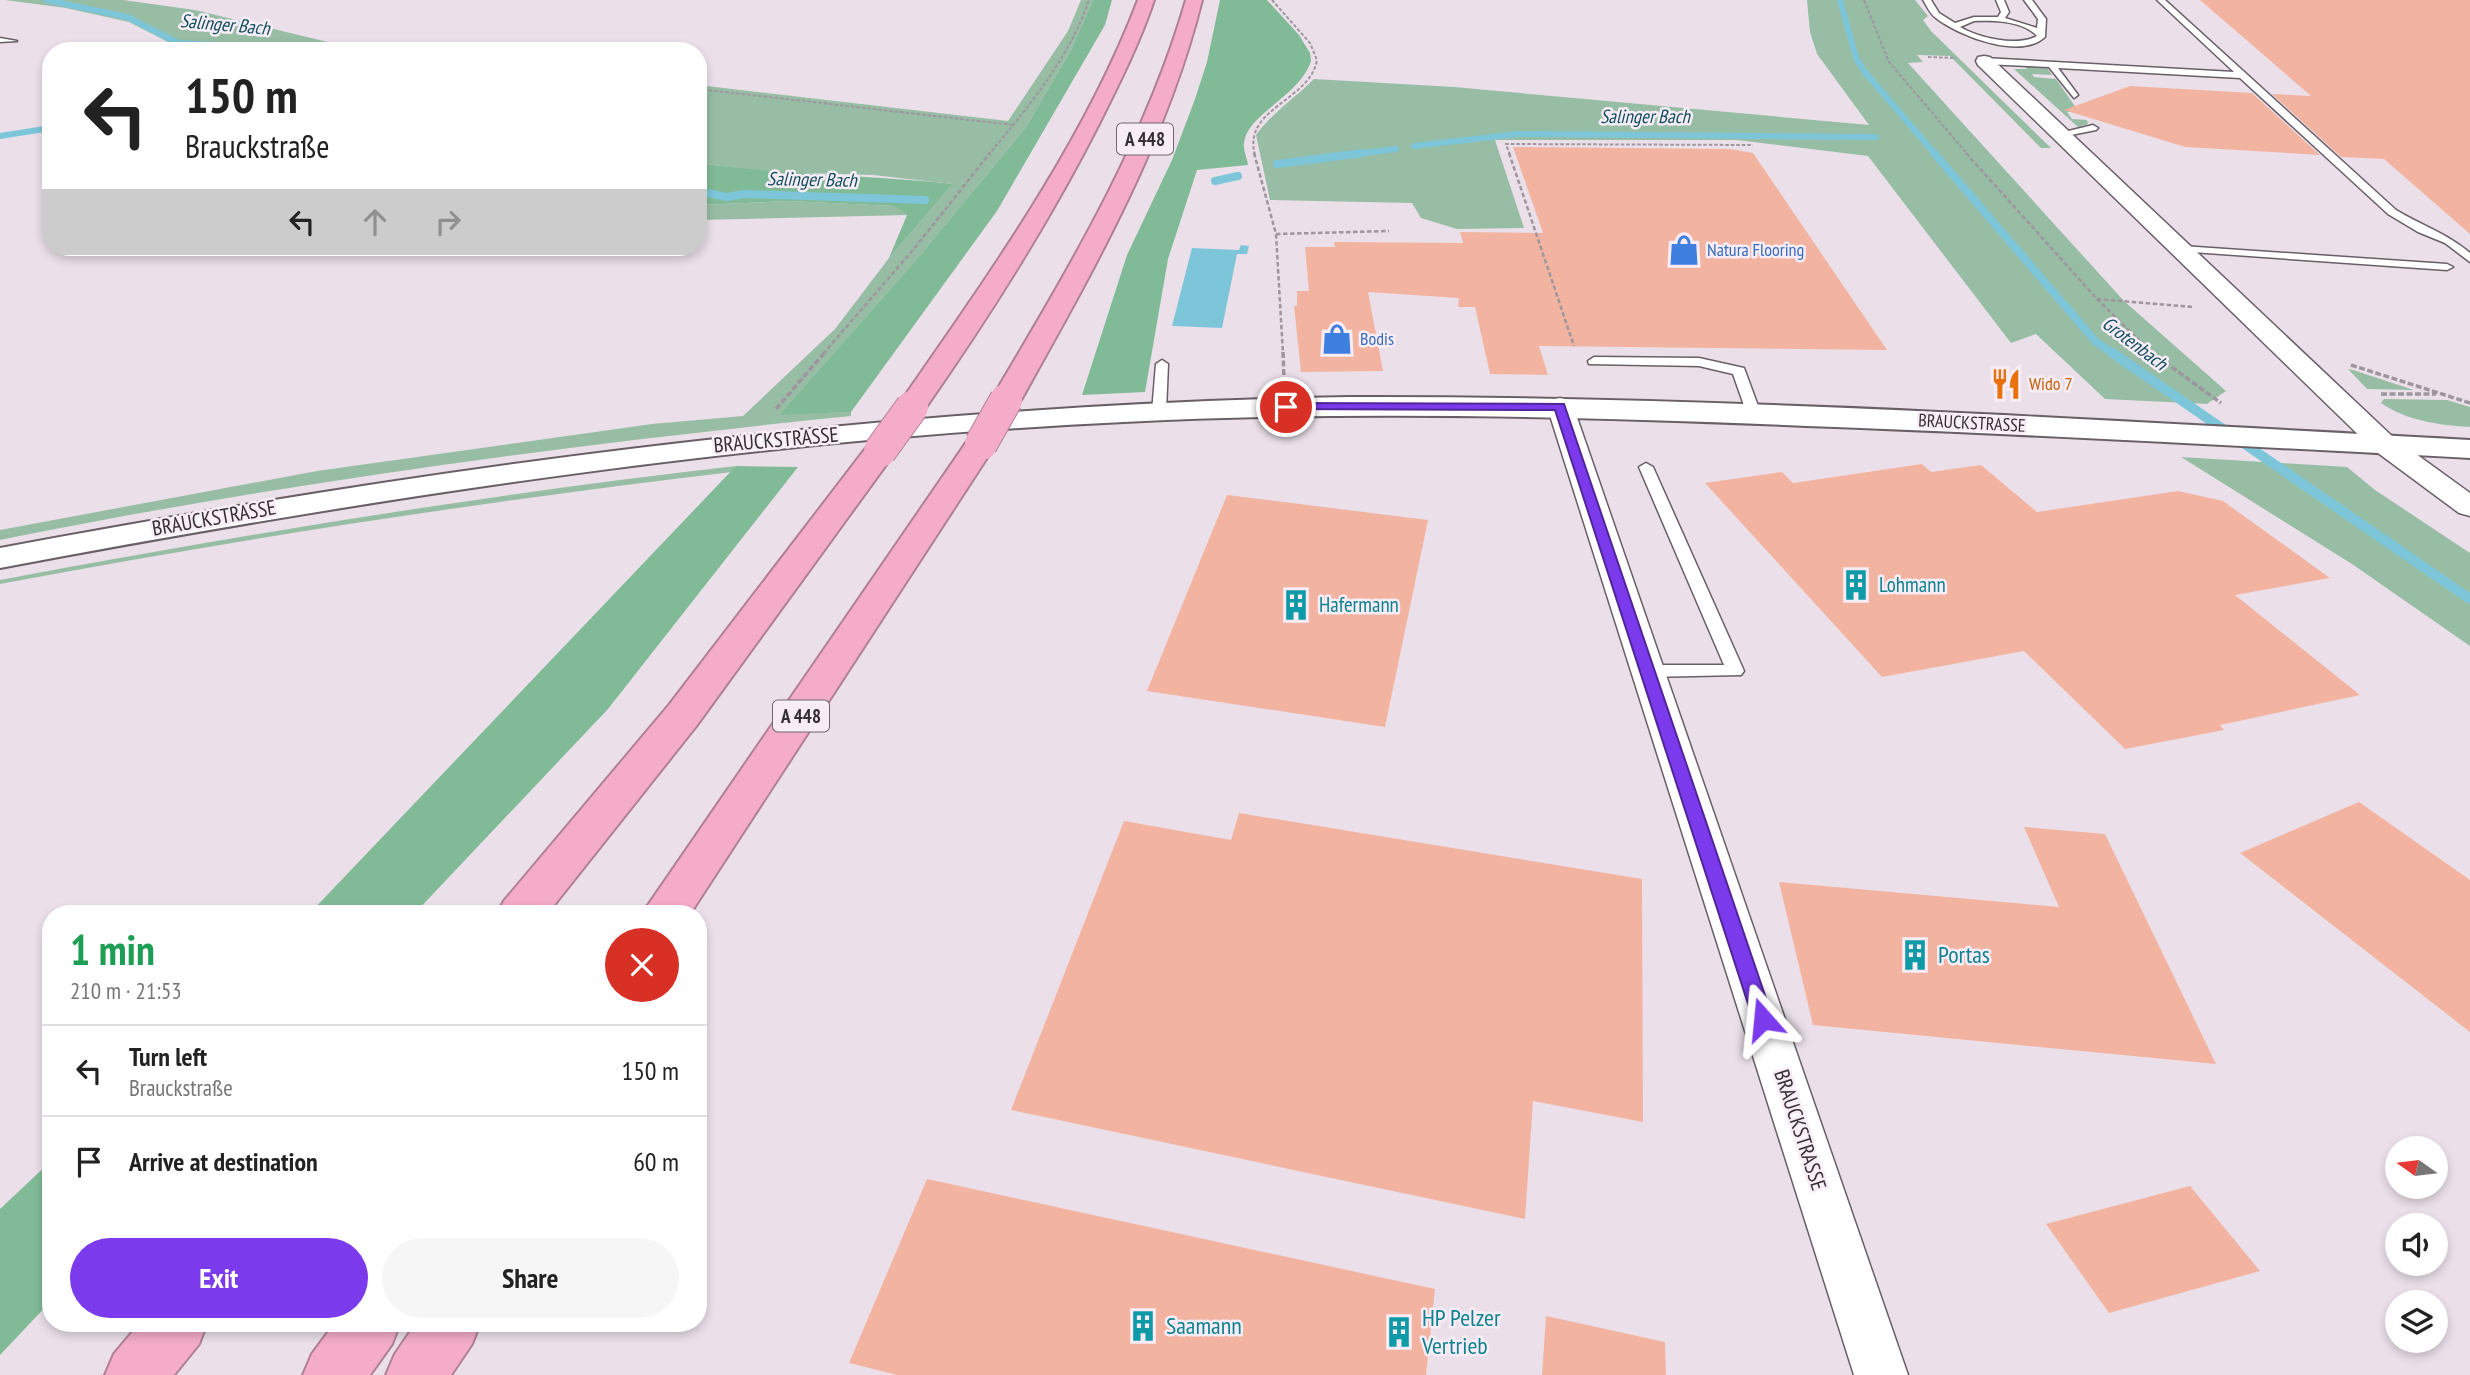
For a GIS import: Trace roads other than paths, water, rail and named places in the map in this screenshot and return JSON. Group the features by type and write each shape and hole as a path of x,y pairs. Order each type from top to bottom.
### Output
{"highway":[{"name":"A 448","path":"527,905 683,715 912,407 1024,240 1066,168 1126,49 1146,0"},
{"name":"A 448","path":"671,905 981,444 1093,246 1129,174 1180,51 1194,0"},
{"path":"135,1375 171,1332"},
{"path":"333,1375 364,1332"},
{"path":"416,1375 445,1332"}],"street":[{"path":"1977,54 2384,444 2470,507"},
{"name":"BRAUCKSTRASSE","path":"0,558 288,505 556,465 754,441 1158,412 1286,407 1560,407 2202,434 2470,449"},
{"name":"BRAUCKSTRASSE","path":"1560,407 1881,1375"}],"lane":[{"path":"1927,0 1936,15 1958,29 1983,39 2008,43 2035,41 2041,37 2042,19 2028,0"},
{"path":"1927,0 1941,6"},
{"path":"2000,0 2005,12 2000,20"},
{"path":"2161,0 2392,212 2422,230 2449,241 2470,259"},
{"path":"1965,13 1984,19"},
{"path":"1958,29 1965,20 1984,19 2026,25 2041,33"},
{"path":"1958,29 1962,40 1977,54 2051,64 2242,75"},
{"path":"0,40 13,41"},
{"path":"1977,54 1992,51 2008,43"},
{"path":"2051,64 2074,95"},
{"path":"2061,134 2093,128"},
{"path":"2182,250 2447,267"},
{"path":"1594,361 1699,362 1739,371 1754,414"},
{"path":"1158,412 1162,365"},
{"path":"1646,467 1735,671 1647,671"}],"water":[{"path":"1241,245 1249,246 1247,254 1237,254 1222,328 1172,326 1192,248 1239,250"}],"waterway":[{"name":"Salinger Bach","path":"46,0 127,17 176,42"},
{"name":"Grotenbach","path":"1840,0 1856,58 1864,71 1936,155"},
{"path":"0,136 42,129"},
{"name":"Salinger Bach","path":"1414,146 1518,134 1876,137"},
{"name":"Salinger Bach","path":"1349,155 1396,149"},
{"name":"Salinger Bach","path":"1277,164 1363,153"},
{"name":"Grotenbach","path":"1934,153 2096,342 2111,352"},
{"name":"Salinger Bach","path":"1215,181 1238,176"},
{"name":"Salinger Bach","path":"707,193 727,197 744,194 925,200"},
{"name":"Grotenbach","path":"2111,352 2470,599"}],"place":[{"name":"Natura Flooring","path":"1684,250"},
{"name":"Bodis","path":"1337,339"},
{"name":"Wido 7","path":"2006,384"},
{"name":"Lohmann","path":"1856,585"},
{"name":"Hafermann","path":"1296,605"},
{"name":"Portas","path":"1915,955"},
{"name":"Saamann","path":"1143,1326"},
{"name":"HP Pelzer Vertrieb","path":"1399,1332"}]}
